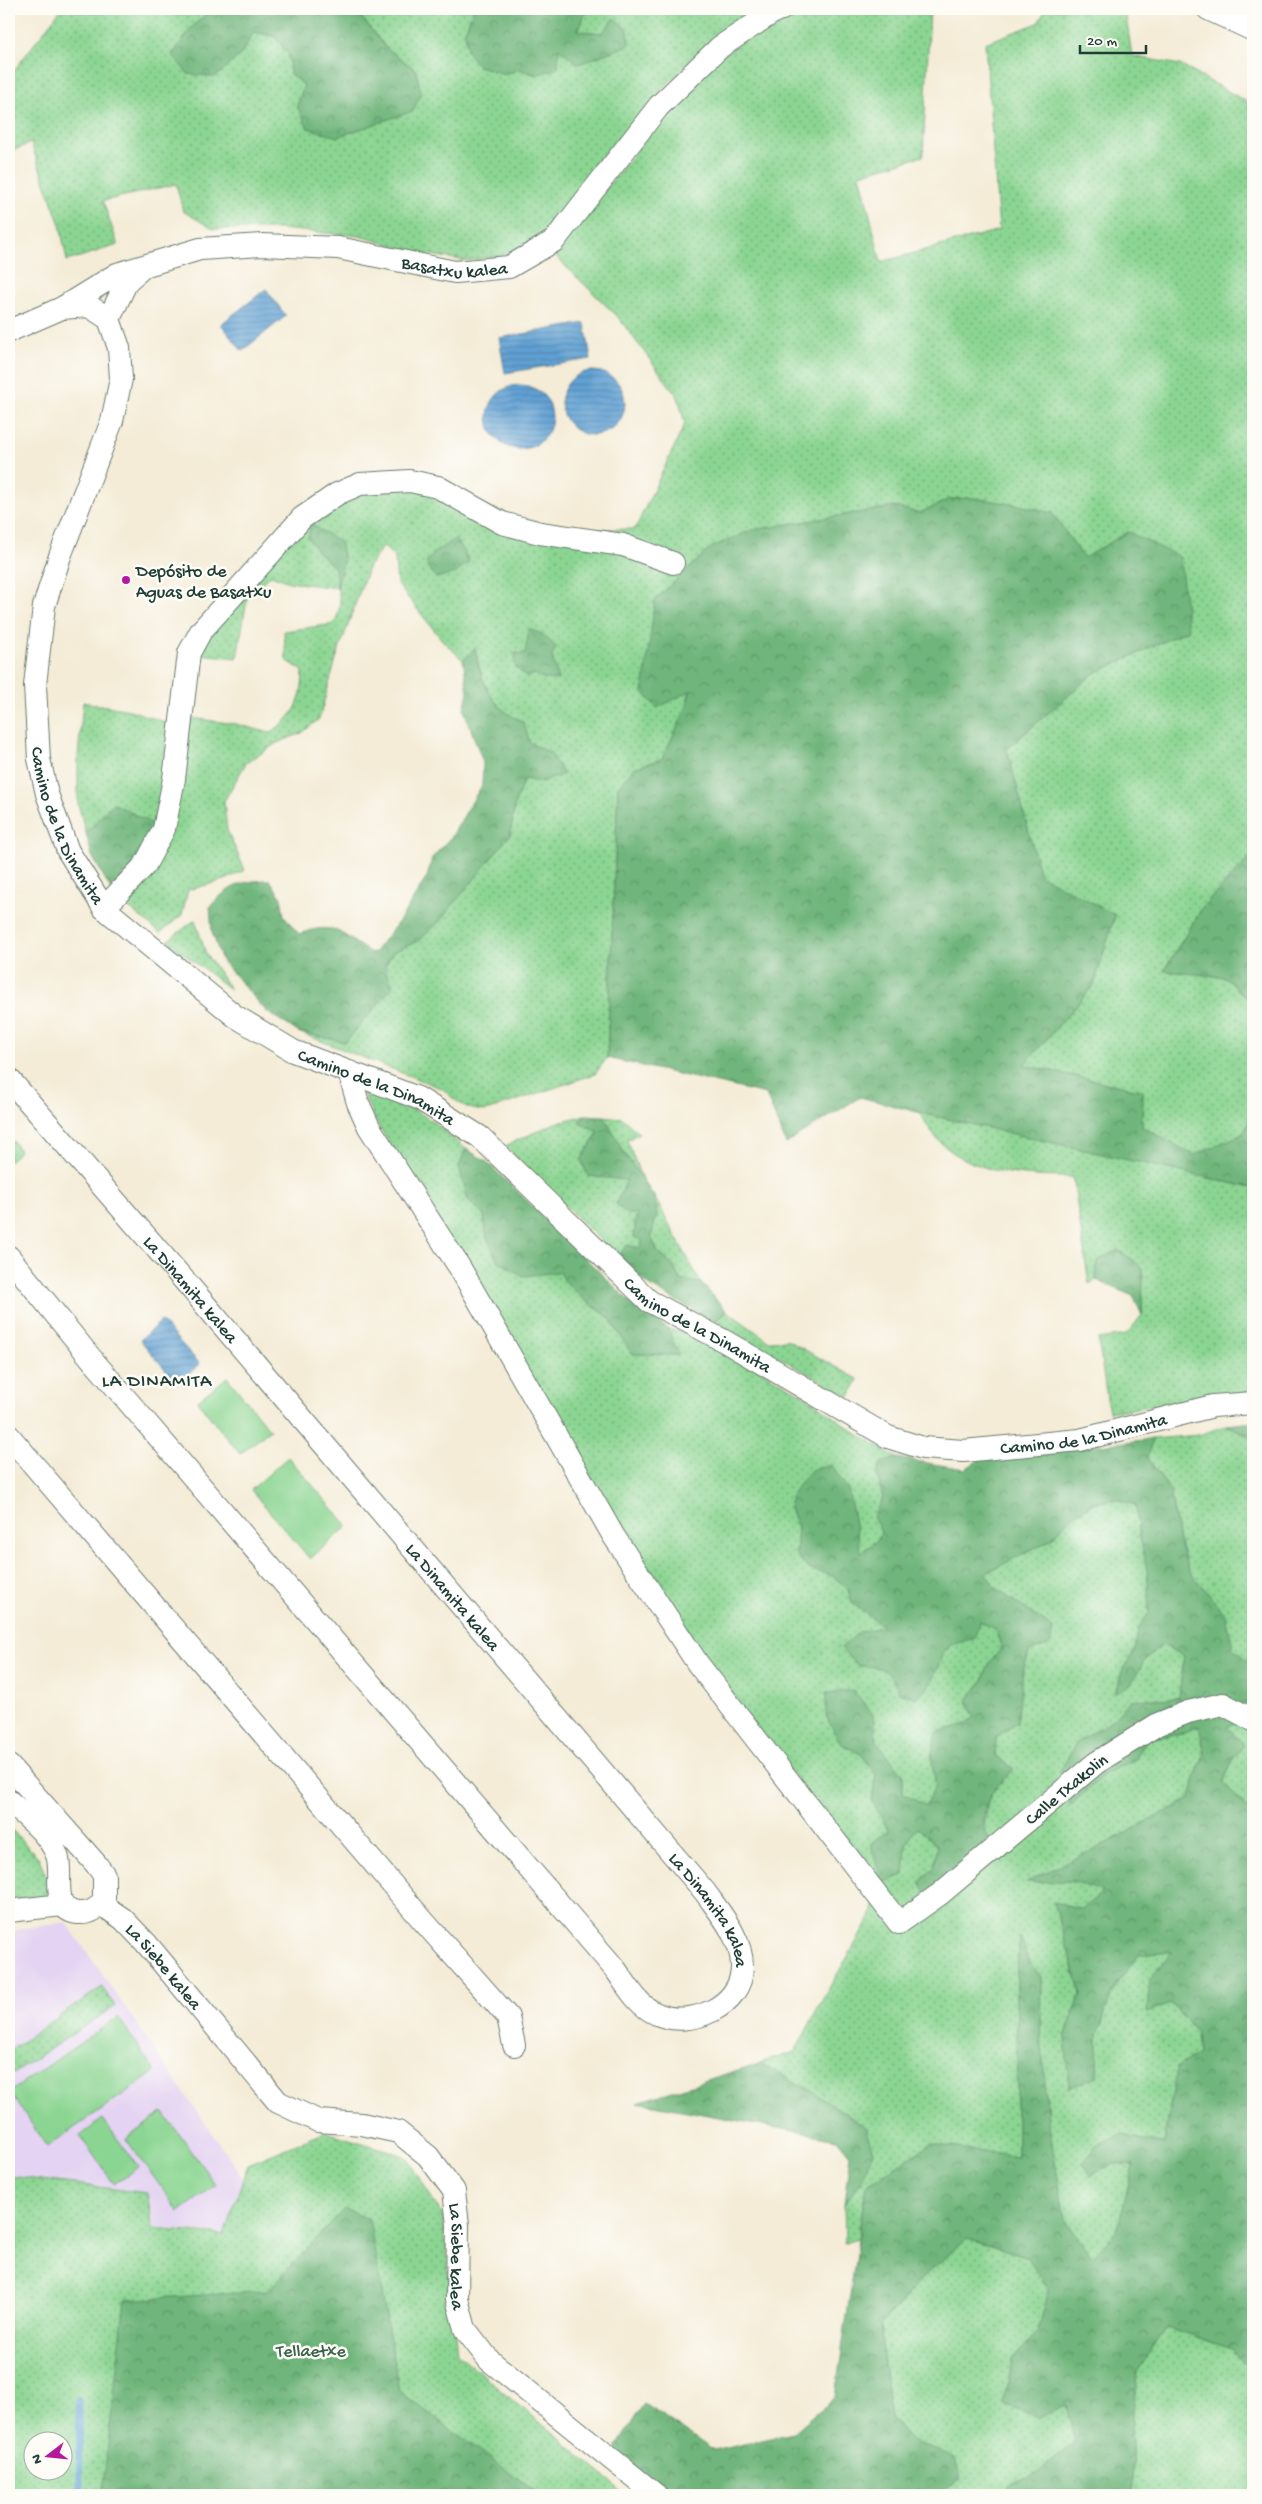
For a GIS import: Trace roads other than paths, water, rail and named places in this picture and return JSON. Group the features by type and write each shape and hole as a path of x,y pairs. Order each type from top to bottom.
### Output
{"street":[{"name":"Basatxu kalea","path":"9,330 62,308 117,274 200,248 262,244 338,248 455,272 509,267 554,241 659,106 720,47 774,11 782,9"},
{"path":"1208,9 1253,30"},
{"name":"Basatxu kalea","path":"109,318 126,281 144,265"},
{"path":"62,308 89,306 109,318"},
{"name":"Camino de la Dinamita","path":"109,318 119,348 121,379 112,421 60,556 44,606 35,685 39,758 47,794 68,851 104,908 235,1016 293,1051 418,1098 480,1137 649,1301 760,1361 888,1437 923,1448 963,1451 1080,1440 1213,1406 1253,1403"},
{"path":"104,908 145,865 164,829 174,779 189,653 201,630 302,518 337,494 360,484 410,481 438,487 502,523 540,533 623,545 673,563"},
{"name":"Calle Txakolin","path":"349,1072 358,1103 369,1127 460,1268 613,1535 698,1664 899,1923 940,1894 1096,1764 1158,1724 1188,1712 1223,1704 1253,1720"},
{"name":"La Dinamita kalea","path":"9,1079 197,1294 705,1892 733,1934 742,1966 737,1984 725,2003 699,2018 675,2020 657,2014 641,2004 616,1970 90,1357 9,1257"},
{"path":"9,1436 425,1924 508,2016 514,2045"},
{"path":"9,1766 104,1875 104,1900 97,1909 84,1914 71,1912 62,1905 58,1892 60,1869 57,1856 47,1837 9,1800"},
{"name":"La Siebe kalea","path":"101,1904 123,1919 146,1943 278,2102 318,2121 362,2124 398,2132 428,2156 454,2191 458,2225 457,2299 465,2329 489,2360 656,2495"},
{"path":"9,1911 62,1905"}],"water":[{"path":"266,289 286,316 242,351 221,324"},
{"path":"585,323 591,359 505,373 499,338"},
{"path":"593,371 605,374 616,380 622,391 625,403 622,415 616,426 605,432 593,435 581,432 570,426 564,415 561,403 564,391 570,380 581,374"},
{"path":"520,385 532,388 543,394 549,405 552,417 549,429 543,440 532,446 520,449 508,446 497,440 491,429 488,417 491,405 497,394 508,388"},
{"path":"161,1321 200,1364 178,1384 140,1340"}],"waterway":[{"path":"79,2401 80,2495"}],"place":[{"name":"Depósito de Aguas de Basatxu","path":"126,580"}],"district":[{"name":"LA DINAMITA","path":"157,1379"}],"park label":[{"name":"Tellaetxe","path":"311,2350"}]}
